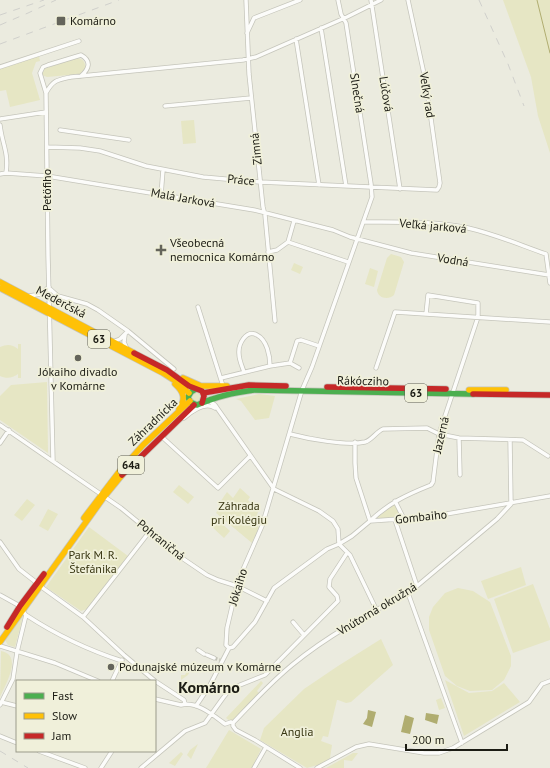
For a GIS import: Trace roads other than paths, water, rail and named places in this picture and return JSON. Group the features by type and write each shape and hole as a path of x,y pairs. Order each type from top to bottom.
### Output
{"main road":[{"name":"Mederčská","path":"0,282 178,382 189,393"},
{"name":"Mederčská","path":"0,288 50,310 113,341 167,370 189,386 196,389"},
{"name":"63","path":"167,370 201,386 250,385"},
{"path":"158,371 178,387 184,394 183,404 167,427"},
{"name":"Rákócziho","path":"203,392 250,385 303,388 453,391 550,391"},
{"name":"Rákócziho","path":"202,403 230,393 254,390 303,388"},
{"path":"192,403 188,397 189,393 196,389"},
{"name":"63","path":"196,389 203,392"},
{"name":"Rákócziho","path":"453,391 550,395"},
{"path":"202,403 204,398 203,392"},
{"name":"63","path":"192,403 199,405 202,403"},
{"name":"Záhradnícka","path":"103,496 119,472 143,445 167,427 192,403"},
{"name":"Záhradnícka","path":"103,496 126,470 161,436 167,427"},
{"name":"64a","path":"0,642 23,610 39,584 103,496"},
{"name":"64a","path":"0,638 23,610"}],"street":[{"name":"Zimná","path":"246,0 246,36 251,98 275,321"},
{"path":"246,36 254,18 300,0"},
{"name":"Slnečná","path":"319,346 372,198 346,23 338,0"},
{"name":"Lúčová","path":"371,0 400,189"},
{"path":"46,93 50,86 57,80 81,76 248,60 381,0"},
{"name":"Veľký rad","path":"408,0 426,83 440,182 437,190"},
{"path":"321,28 346,186"},
{"path":"296,39 319,185"},
{"path":"0,67 79,41"},
{"name":"Petöfiho","path":"53,461 46,93 40,73 43,67 77,55 81,55 85,57 89,63 89,66 81,76"},
{"path":"165,106 251,98"},
{"path":"0,119 46,112"},
{"path":"0,125 6,149 6,173"},
{"path":"60,130 128,140"},
{"name":"Práce","path":"47,147 80,148 100,151 163,170 203,177 260,182 437,190"},
{"path":"161,195 163,170"},
{"name":"Malá Jarková","path":"0,174 6,173 47,176 264,213 333,230 357,239"},
{"path":"268,252 277,250 288,242 294,221"},
{"name":"Veľká jarková","path":"363,222 441,224 490,234 546,254 549,275"},
{"name":"Vodná","path":"357,239 417,254 549,275"},
{"path":"288,242 348,262"},
{"path":"549,275 550,282"},
{"path":"27,296 41,294 49,287"},
{"name":"Mederčská","path":"49,287 58,296 87,304 98,310 174,369"},
{"path":"426,314 428,295 478,304 478,317"},
{"name":"Mederčská","path":"49,299 58,296"},
{"path":"198,307 223,386"},
{"path":"376,368 395,312 478,317 482,319 550,322"},
{"name":"Jazerná","path":"370,521 377,514 404,495 430,485 433,482 438,434 478,317"},
{"path":"113,341 117,341 126,333"},
{"path":"126,333 124,342 127,349"},
{"path":"244,372 239,355 239,349 242,339 251,334 258,335 264,343 270,355 270,366"},
{"path":"290,363 297,341 301,340 319,346"},
{"name":"Jókaiho","path":"229,648 226,645 227,628 237,586 262,526 303,388 319,346"},
{"path":"221,378 270,366 290,363 298,368"},
{"path":"208,400 213,403 274,489 319,511 333,521 338,530 340,544 350,555 376,610"},
{"path":"167,427 196,409 208,405 216,408"},
{"name":"Pohraničná","path":"0,424 121,508 182,558 207,575 237,586 267,601"},
{"path":"290,434 309,439 355,442 368,441 377,432 387,429 427,428 438,434 459,438 523,440 548,456"},
{"path":"0,443 9,430"},
{"path":"161,436 218,488 250,456"},
{"path":"459,438 460,476"},
{"path":"510,440 510,504 550,496"},
{"path":"196,706 210,684 229,648 233,648 255,622 274,588 327,549 340,544 352,536 370,521 356,478 355,442"},
{"path":"395,501 404,519"},
{"name":"Gombaiho","path":"370,521 429,517 510,504"},
{"name":"Vnútorná okružná","path":"231,727 260,694 291,666 347,626 408,593 497,519 510,504"},
{"path":"395,520 417,586"},
{"path":"83,617 150,531"},
{"path":"0,542 19,568 83,617 154,680"},
{"path":"141,768 185,731 205,723 223,698 234,687 265,675 338,601 337,596 329,587 330,579 347,553"},
{"path":"408,593 462,743"},
{"path":"0,595 58,633 99,654 122,661"},
{"path":"16,706 1,704 13,679 23,610"},
{"path":"293,622 304,636"},
{"path":"0,646 55,663 96,680"},
{"path":"198,650 205,655 214,658"},
{"path":"112,680 124,655"},
{"path":"317,768 356,747 369,744 439,753 453,748 529,702 542,684 550,681"},
{"path":"156,682 184,700 185,704"},
{"path":"166,701 171,692"},
{"path":"156,699 181,705 185,704 196,706 212,713 225,724 300,768"},
{"path":"225,724 230,722"},
{"path":"0,736 16,743"},
{"path":"254,768 266,747"},
{"path":"42,752 85,768"},
{"path":"101,768 111,752"}],"waterway":[{"path":"537,0 550,53"}],"tunnel":[{"path":"214,658 220,660"}],"railway":[{"path":"0,15 44,0"},
{"path":"0,25 56,0"},
{"path":"0,44 119,0"},
{"path":"479,0 508,64 524,106"},
{"path":"0,751 28,768"}],"place":[{"name":"Komárno","path":"61,21"},
{"name":"Všeobecná nemocnica Komárno","path":"161,250"},
{"name":"Jókaiho divadlo v Komárne","path":"78,358"},
{"name":"Podunajské múzeum v Komárne","path":"111,667"}],"district":[{"name":"Komárno","path":"209,687"}],"park label":[{"name":"Záhrada pri Kolégiu","path":"239,513"},
{"name":"Park M. R. Štefánika","path":"93,562"},
{"name":"Anglia","path":"297,732"}]}
